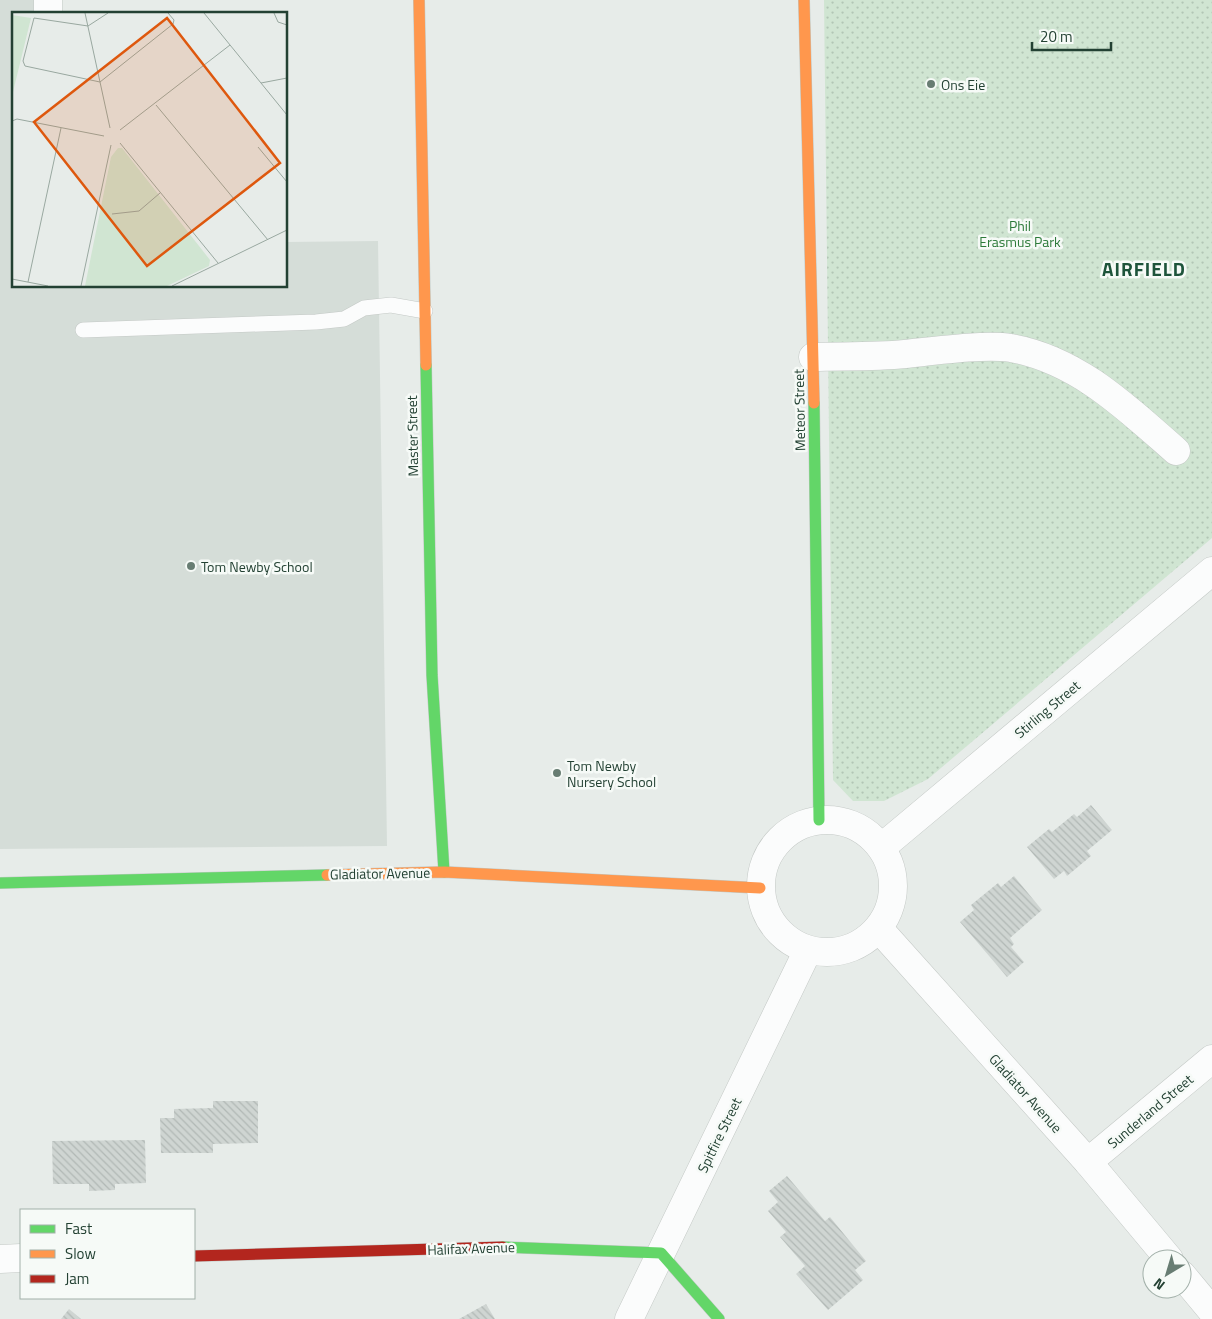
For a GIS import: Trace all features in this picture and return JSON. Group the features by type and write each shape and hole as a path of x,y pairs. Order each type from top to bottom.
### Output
{"street":[{"name":"Master Street","path":"419,0 432,674 444,872"},
{"name":"Meteor Street","path":"804,0 814,356 819,820"},
{"path":"814,356 884,356 960,349 1010,348 1050,359 1084,376 1117,399 1176,451"},
{"name":"Stirling Street","path":"882,848 1212,570"},
{"path":"831,819 851,824 868,834 882,848 891,865 894,884 892,903 880,930 852,949 830,954 808,950 789,941 774,927 764,908 760,888 763,866 774,846 790,830 819,820 831,819"},
{"name":"Gladiator Avenue","path":"0,882 444,872 760,888"},
{"name":"Gladiator Avenue","path":"880,930 1088,1162 1161,1249"},
{"name":"Spitfire Street","path":"629,1319 808,950"},
{"name":"Sunderland Street","path":"1088,1162 1212,1059"},
{"name":"Halifax Avenue","path":"195,1256 522,1246 661,1253"},
{"path":"661,1253 719,1319"},
{"path":"0,1259 20,1258"},
{"path":"1192,1287 1212,1311"}],"lane":[{"path":"83,330 316,322 344,319 364,308 391,305 425,311"}],"shaded area":[{"name":"Tom Newby School","path":"0,0 44,0 45,12 12,12 12,288 288,288 288,242 378,241 387,846 0,849"}],"green space":[{"name":"Phil Erasmus Park","path":"824,0 1212,0 1212,538 928,779 884,801 853,801 833,780"}],"building":[{"path":"1091,805 1112,830 1087,851 1091,856 1067,876 1064,871 1054,879 1027,847 1049,829 1052,832 1074,814 1077,817"},
{"path":"1014,876 1042,910 1010,938 1014,944 1011,947 1024,962 1007,977 960,922 974,910 971,905 998,883 1001,887"},
{"path":"213,1101 258,1101 258,1143 213,1144 213,1153 161,1153 160,1118 174,1118 174,1109 213,1108"},
{"path":"145,1140 146,1183 115,1184 115,1190 89,1191 89,1184 53,1184 52,1141"},
{"path":"787,1176 825,1221 830,1217 866,1261 855,1270 863,1280 828,1310 796,1274 805,1266 780,1237 786,1232 768,1211 778,1202 769,1191"},
{"path":"486,1304 495,1319 459,1319"},
{"path":"69,1309 81,1319 61,1319"}],"traffic: fast":[{"path":"426,365 432,675 444,872"},
{"path":"814,403 819,820"},
{"path":"0,883 327,875"},
{"path":"503,1247 661,1253 719,1319"}],"traffic: slow":[{"path":"419,0 426,365"},
{"path":"804,0 814,403"},
{"path":"327,875 444,872 760,888"}],"traffic: jam":[{"path":"195,1256 503,1247"}],"place":[{"name":"Ons Eie","path":"931,84"},
{"name":"Tom Newby School","path":"191,566"},
{"name":"Tom Newby Nursery School","path":"557,773"}],"district":[{"name":"AIRFIELD","path":"1144,268"}]}
